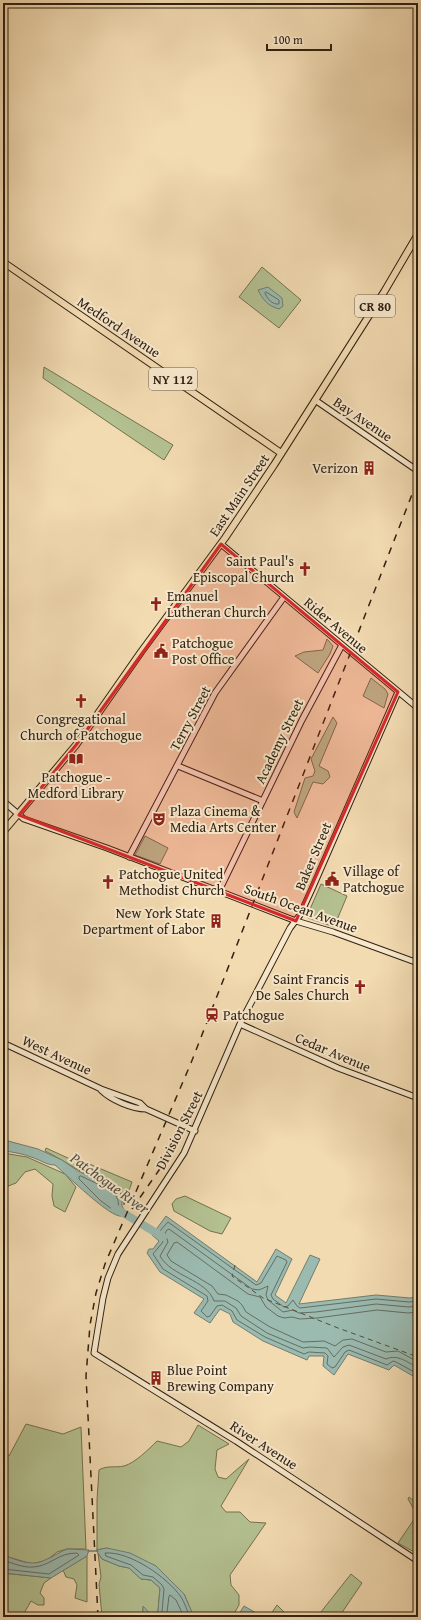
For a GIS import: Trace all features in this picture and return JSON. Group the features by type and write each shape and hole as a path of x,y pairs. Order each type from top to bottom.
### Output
{"main road":[{"name":"East Main Street","path":"3,832 76,745 141,652 220,544 281,454 384,292 418,234"},
{"name":"Medford Avenue","path":"3,262 281,454"}],"street":[{"name":"Bay Avenue","path":"315,400 418,470"},
{"name":"Rider Avenue","path":"220,544 418,708"},
{"name":"Terry Street","path":"130,857 215,693 284,597"},
{"name":"Academy Street","path":"219,891 302,720 342,645"},
{"name":"Baker Street","path":"240,1024 312,889 398,692"},
{"path":"178,766 263,801"},
{"name":"South Ocean Avenue","path":"3,801 24,819 130,857 296,920 418,963"},
{"name":"Cedar Avenue","path":"240,1024 338,1068 418,1098"},
{"name":"Division Street","path":"94,1353 103,1298 108,1278 118,1254 181,1159 195,1131 240,1024"},
{"name":"West Avenue","path":"3,1043 101,1089 140,1103 146,1109 195,1131"},
{"name":"River Avenue","path":"94,1353 253,1452 418,1561"}],"highlighted area":[{"path":"221,544 398,692 296,921 19,815 76,745"}],"green space":[{"path":"262,267 301,300 279,328 239,297"},
{"path":"44,367 173,445 164,460 43,378"},
{"path":"327,639 333,646 330,654 318,673 295,656 304,652 323,650"},
{"path":"371,678 385,689 388,694 384,708 363,696"},
{"path":"333,717 337,723 319,766 328,771 330,777 323,784 313,782 297,818 294,812 305,778 313,776 315,771 311,759"},
{"path":"145,836 168,848 160,864 135,855"},
{"path":"321,884 347,896 334,927 308,918 307,916"},
{"path":"46,1148 81,1164 87,1163 132,1182 124,1205 120,1193 113,1183 105,1182 88,1175 45,1151"},
{"path":"3,1153 27,1157 65,1174 76,1187 65,1212 54,1206 52,1196 53,1184 35,1169 25,1172 16,1183 3,1188"},
{"path":"185,1196 231,1218 222,1234 210,1231 174,1211 172,1204 176,1199"},
{"path":"26,1424 63,1434 81,1427 86,1549 67,1549 57,1552 47,1560 32,1564 5,1556 3,1554 3,1454 9,1456"},
{"path":"198,1425 229,1444 217,1450 215,1469 218,1477 226,1479 249,1459 221,1506 226,1512 240,1512 250,1522 266,1523 230,1575 231,1585 239,1595 239,1605 232,1617 220,1614 202,1617 193,1615 184,1594 156,1566 107,1548 97,1550 97,1500 99,1470 121,1467 133,1462 157,1441 181,1447 189,1441"},
{"path":"409,1497 418,1504 418,1550 416,1553 398,1543 417,1515 408,1499"},
{"path":"98,1553 102,1559 119,1566 129,1568 141,1579 151,1580 160,1588 158,1611 155,1616 152,1616 143,1607 143,1617 102,1617 99,1584 101,1577"},
{"path":"87,1556 87,1602 75,1598 77,1585 74,1579 66,1577 63,1570"},
{"path":"3,1573 51,1578 44,1583 40,1593 44,1598 44,1605 38,1605 31,1601 22,1617 9,1617 3,1615"},
{"path":"351,1574 362,1583 339,1617 317,1617"},
{"path":"277,1605 285,1613 293,1617 269,1617"}],"water":[{"path":"268,287 282,298 283,306 279,309 266,302 258,290"},
{"path":"3,1141 38,1149 62,1160 78,1171 106,1184 114,1185 122,1199 122,1206 125,1211 122,1216 116,1215 99,1204 55,1165 47,1164 23,1154 3,1151"},
{"name":"Patchogue River","path":"166,1216 257,1282 276,1249 292,1259 275,1295 286,1303 310,1255 320,1259 299,1304 376,1295 410,1298 418,1297 418,1379 394,1365 389,1370 348,1354 334,1375 323,1366 324,1356 309,1356 307,1360 263,1341 233,1322 230,1314 220,1309 210,1323 194,1313 204,1299 160,1272 147,1253 149,1249 153,1249 159,1241 152,1235"},
{"path":"107,1548 130,1553 156,1566 184,1594 193,1615 219,1615 227,1617 143,1617 143,1606 152,1616 155,1616 158,1611 160,1588 151,1580 141,1579 129,1568 119,1566 102,1559 96,1550"},
{"path":"67,1549 89,1550 87,1556 51,1578 3,1573 3,1554 20,1561 35,1563 48,1559"},
{"path":"244,1606 263,1617 237,1617"}],"waterway":[{"name":"Patchogue River","path":"115,1208 163,1237"},
{"path":"88,1551 98,1551"}],"ferry route":[{"path":"235,1265 232,1276 263,1298 338,1328 418,1357"}],"railway":[{"path":"98,1617 86,1376 90,1325 96,1293 105,1264 191,1063 418,479"},
{"path":"132,1209 164,1163 177,1133"}],"place":[{"name":"Verizon","path":"369,468"},
{"name":"Saint Paul's Episcopal Church","path":"305,569"},
{"name":"Emanuel Lutheran Church","path":"156,604"},
{"name":"Patchogue Post Office","path":"161,651"},
{"name":"Congregational Church of Patchogue","path":"81,701"},
{"name":"Patchogue - Medford Library","path":"76,759"},
{"name":"Plaza Cinema & Media Arts Center","path":"159,819"},
{"name":"Village of Patchogue","path":"332,879"},
{"name":"Patchogue United Methodist Church","path":"108,882"},
{"name":"New York State Department of Labor","path":"216,921"},
{"name":"Saint Francis De Sales Church","path":"360,987"},
{"name":"Patchogue","path":"212,1015"},
{"name":"Blue Point Brewing Company","path":"156,1378"}]}
